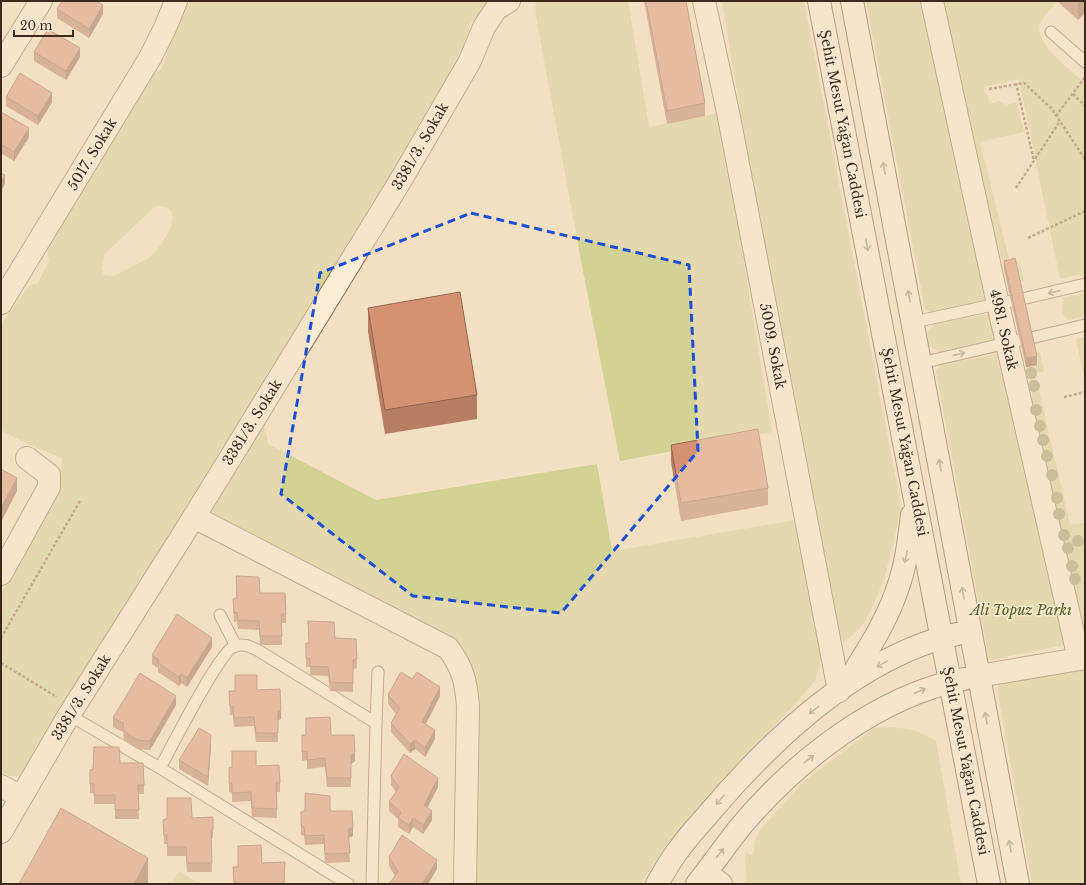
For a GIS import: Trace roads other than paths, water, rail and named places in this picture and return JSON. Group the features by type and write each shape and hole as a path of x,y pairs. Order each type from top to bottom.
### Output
{"street":[{"path":"1,66 41,1"},
{"name":"5017. Sokak","path":"1,304 150,58 159,42 176,1"},
{"name":"5009. Sokak","path":"704,1 729,117 842,688"},
{"name":"Şehit Mesut Yağan Caddesi","path":"819,1 943,637 989,884"},
{"name":"Şehit Mesut Yağan Caddesi","path":"852,1 914,322 1018,884"},
{"name":"4981. Sokak","path":"932,1 1013,342 1082,658"},
{"name":"3381/3. Sokak","path":"1,832 21,797 65,707 194,518 402,178 470,61 484,27 503,5"},
{"path":"883,329 914,322"},
{"path":"891,369 921,363"},
{"path":"1,574 48,487 49,475 27,458"},
{"path":"842,688 877,635 897,590 907,555 914,490"},
{"path":"194,518 448,648 459,662 466,682 468,706 465,884"},
{"path":"657,884 680,848 734,784 801,720 842,688 901,654 943,637 970,631"},
{"path":"708,880 742,825 800,766 842,733 907,696 930,687 951,681 1082,658"},
{"path":"1,786 21,797"}],"lane":[{"path":"1051,32 1085,62"},
{"path":"1022,299 1085,284"},
{"path":"914,322 1004,303"},
{"path":"1031,338 1085,325"},
{"path":"921,363 1013,342"},
{"path":"220,615 236,646"},
{"path":"160,768 213,673 228,652 236,646 248,646 259,651 376,723"},
{"path":"372,884 378,672"},
{"path":"65,707 160,768 348,884"}],"park label":[{"name":"Ali Topuz Parkı","path":"1021,610"}]}
